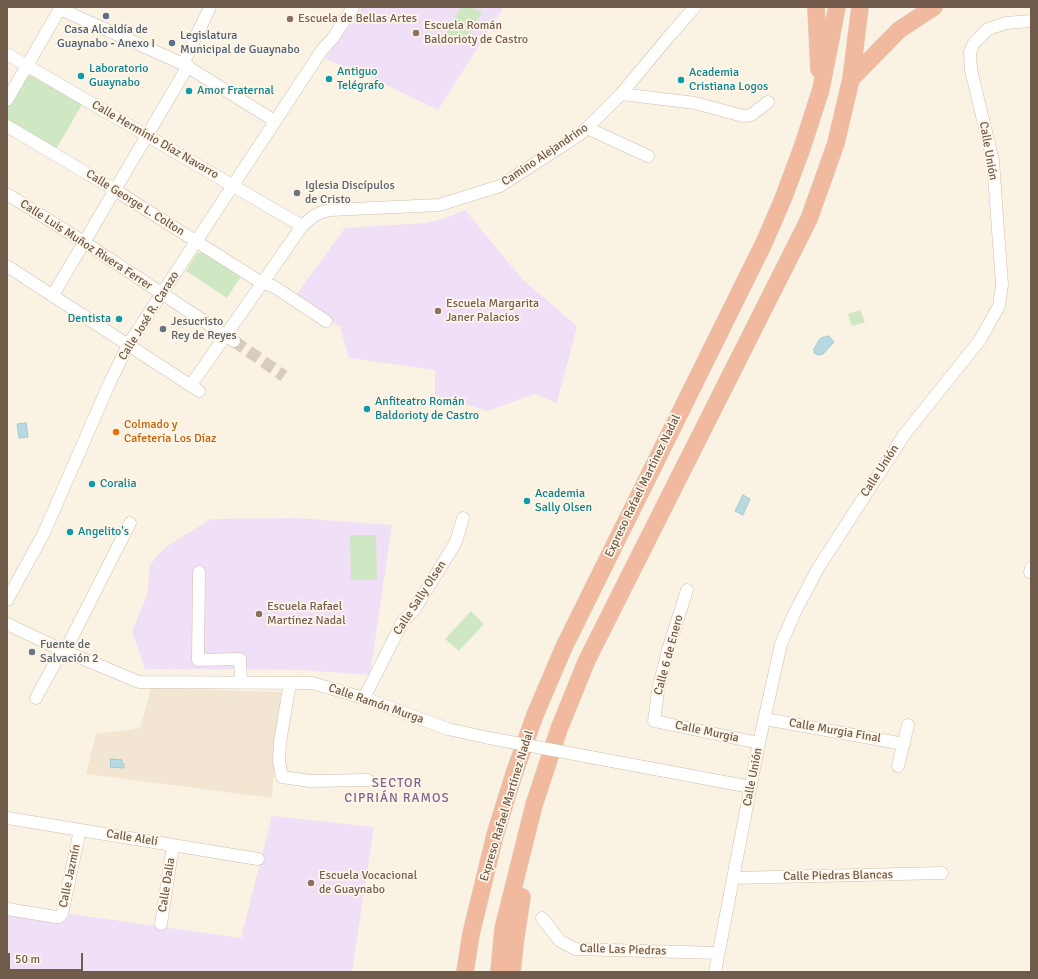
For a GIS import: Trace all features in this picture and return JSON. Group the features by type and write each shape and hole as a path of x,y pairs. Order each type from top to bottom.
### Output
{"highway":[{"path":"816,7 817,44 821,89"},
{"name":"Expreso Rafael Martínez Nadal","path":"465,972 471,934 495,835 515,770 535,716 564,647 764,243 783,199 802,148 821,89 837,7"},
{"path":"499,972 503,929 534,805 559,729 587,660 809,220 836,143 851,79 860,7"},
{"path":"851,79 899,30 934,7"},
{"path":"512,972 519,912 528,865 534,805"}],"street":[{"path":"53,295 147,136 185,65 210,7"},
{"name":"Calle José R. Carazo","path":"322,50 327,34 344,7"},
{"name":"Calle José R. Carazo","path":"7,600 43,535 110,382 128,345 322,50 333,38 353,7"},
{"name":"Camino Alejandrino","path":"128,345 195,388 230,338 262,284 302,226 314,216 330,210 439,205 500,186 579,135 587,128 621,94 670,34 695,7"},
{"path":"7,100 60,8 185,65 275,121"},
{"name":"Calle Unión","path":"715,972 751,786 781,644 794,614 817,570 904,435 980,340 999,306 1002,285 993,161 971,70 970,52 974,43 988,29 1006,23 1031,21"},
{"name":"Calle Herminio Díaz Navarro","path":"7,54 302,226"},
{"path":"621,94 695,103 743,116 751,115 768,102"},
{"name":"Calle George L. Colton","path":"7,126 116,190 262,284 273,286 326,321"},
{"path":"587,128 648,156"},
{"name":"Calle Luis Muñoz Rivera Ferrer","path":"7,194 84,242 230,338"},
{"path":"7,266 128,345"},
{"name":"Calle Sally Olsen","path":"364,698 403,621 414,610 456,542 463,518"},
{"path":"36,698 62,650 68,645 130,523"},
{"path":"199,572 198,660 240,659 241,683"},
{"name":"Calle 6 de Enero","path":"654,721 658,691 668,650 687,590"},
{"name":"Calle Ramón Murga","path":"7,624 62,650 139,682 312,683 364,698 448,729 590,757 751,786"},
{"path":"290,683 280,742 279,761 282,777 310,781 368,780"},
{"name":"Calle Murgia Final","path":"765,719 904,744"},
{"name":"Calle Murgia","path":"654,721 760,743"},
{"path":"898,766 908,725"},
{"name":"Calle Alelí","path":"7,818 258,859"},
{"name":"Calle Jazmín","path":"7,909 56,917 59,917 62,914 80,830"},
{"name":"Calle Dalia","path":"161,924 173,845"},
{"name":"Calle Piedras Blancas","path":"733,878 942,873"},
{"name":"Calle Las Piedras","path":"542,918 560,941 575,949 718,953"}],"shaded area":[{"name":"Escuela Román Baldorioty de Castro","path":"362,7 504,7 438,110 370,77 325,59"},
{"name":"Escuela Margarita Janer Palacios","path":"465,210 523,280 577,326 557,403 535,394 487,411 435,395 435,370 349,358 340,327 295,296 345,228 426,223 442,219"},
{"name":"Escuela Rafael Martínez Nadal","path":"296,518 392,525 370,675 302,670 145,669 132,632 147,595 150,565 166,547 211,519"},
{"path":"151,688 281,692 272,798 86,774 96,734 140,728"},
{"name":"Escuela Vocacional de Guaynabo","path":"272,816 374,827 352,972 7,972 7,915 60,922 71,914 241,938"}],"green space":[{"path":"461,7 472,7 482,13 461,46 444,35"},
{"path":"33,75 83,103 56,149 7,120 7,108 27,76"},
{"path":"204,252 241,276 227,298 186,271 197,253"},
{"path":"860,310 865,322 852,326 848,314"},
{"path":"350,535 376,535 377,580 351,580"},
{"path":"471,611 484,624 459,651 445,639"}],"water":[{"path":"829,336 834,342 823,354 818,355 814,353 814,349 819,340"},
{"path":"26,423 28,437 19,438 17,424"},
{"path":"743,495 750,499 743,515 735,511"},
{"path":"111,759 122,760 124,768 110,767"}],"tunnel":[{"path":"234,341 284,376"}],"place":[{"name":"Casa Alcaldía de Guaynabo - Anexo I","path":"106,16"},
{"name":"Escuela de Bellas Artes","path":"290,19"},
{"name":"Escuela Román Baldorioty de Castro","path":"416,33"},
{"name":"Legislatura Municipal de Guaynabo","path":"172,43"},
{"name":"Laboratorio Guaynabo","path":"81,76"},
{"name":"Antiguo Telégrafo","path":"329,79"},
{"name":"Academia Cristiana Logos","path":"681,80"},
{"name":"Amor Fraternal","path":"189,91"},
{"name":"Iglesia Discípulos de Cristo","path":"297,193"},
{"name":"Escuela Margarita Janer Palacios","path":"438,311"},
{"name":"Dentista","path":"119,319"},
{"name":"Jesucristo Rey de Reyes","path":"163,329"},
{"name":"Anfiteatro Román Baldorioty de Castro","path":"367,409"},
{"name":"Colmado y Cafetería Los Díaz","path":"116,432"},
{"name":"Coralia","path":"92,484"},
{"name":"Academia Sally Olsen","path":"527,501"},
{"name":"Angelito's","path":"70,532"},
{"name":"Escuela Rafael Martínez Nadal","path":"259,614"},
{"name":"Fuente de Salvación 2","path":"32,652"},
{"name":"Escuela Vocacional de Guaynabo","path":"311,883"}],"district":[{"name":"SECTOR CIPRIÁN RAMOS","path":"397,792"}]}
